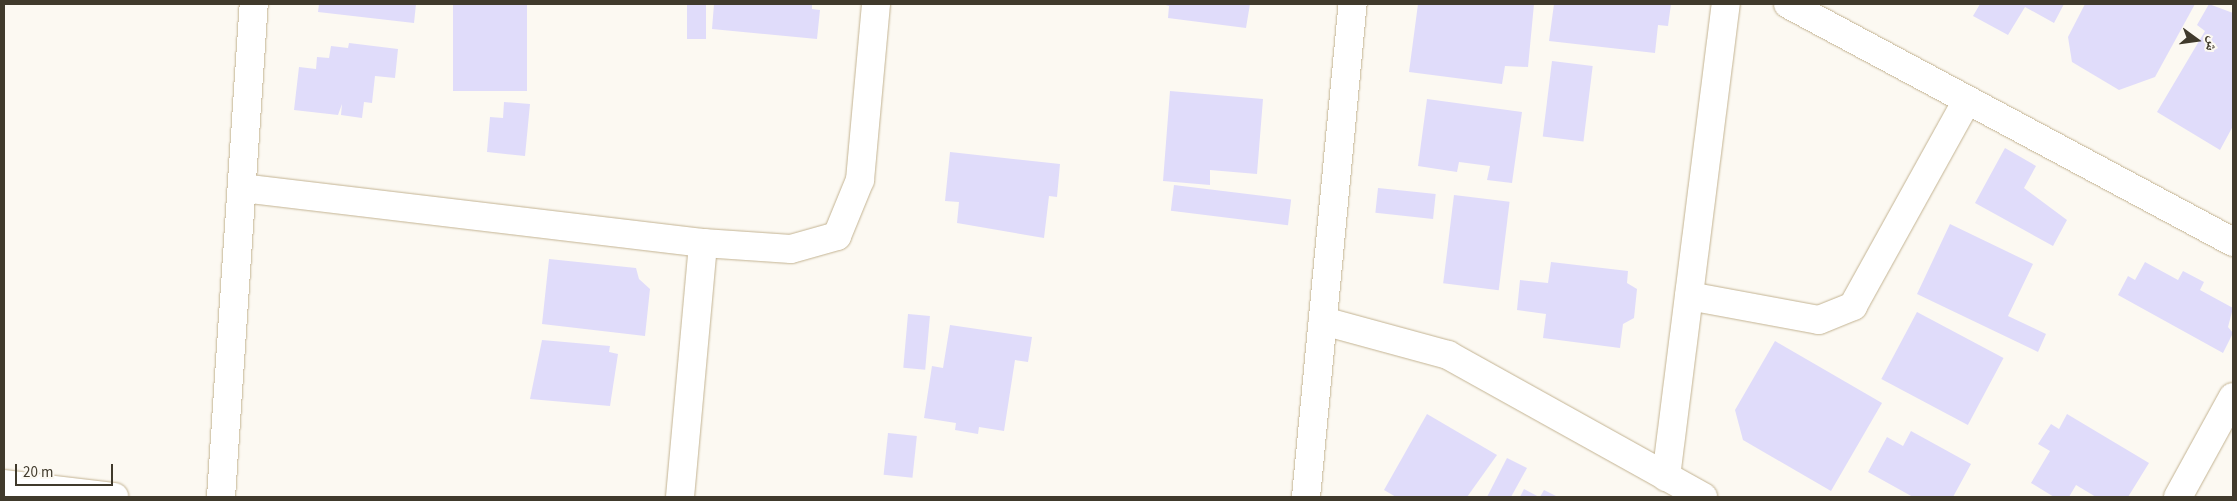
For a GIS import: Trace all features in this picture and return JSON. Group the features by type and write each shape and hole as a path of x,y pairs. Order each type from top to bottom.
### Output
{"street":[{"path":"221,497 254,4"},
{"path":"242,188 703,243 791,249 837,236 860,180 876,4"},
{"path":"1306,497 1354,4"},
{"path":"1666,477 1726,4"},
{"path":"1788,4 2233,242"},
{"path":"1690,296 1819,320 1853,306 1967,100"},
{"path":"680,497 703,243"},
{"path":"1323,321 1448,355 1703,497"},
{"path":"2178,497 2233,397"},
{"path":"4,484 114,497"}],"building":[{"path":"319,4 416,4 414,23 318,12"},
{"path":"453,4 527,4 527,91 453,91"},
{"path":"687,4 706,4 706,39 687,39"},
{"path":"714,4 812,4 812,9 820,10 817,39 712,29"},
{"path":"1162,4 1250,4 1246,28 1168,18 1169,6"},
{"path":"1418,4 1534,4 1528,67 1505,66 1502,84 1409,72"},
{"path":"1554,4 1671,4 1668,26 1658,25 1655,53 1549,41"},
{"path":"1980,4 2064,4 2054,23 2025,7 2008,35 1973,16"},
{"path":"2085,4 2195,4 2155,77 2119,90 2072,62 2068,37"},
{"path":"2209,4 2233,13 2233,126 2220,150 2157,112 2205,31 2197,25"},
{"path":"349,43 398,49 395,78 375,76 372,103 364,102 362,118 341,115 342,104 338,115 294,110 299,67 316,69 317,57 329,58 331,46 348,48"},
{"path":"1552,61 1593,66 1583,141 1543,136"},
{"path":"1170,91 1263,99 1257,174 1210,170 1210,185 1163,181"},
{"path":"1427,99 1522,112 1512,183 1487,180 1490,166 1459,162 1457,172 1418,166"},
{"path":"504,102 530,104 525,156 487,152 490,117 503,118"},
{"path":"2005,148 2036,166 2024,188 2067,220 2053,246 1975,203"},
{"path":"950,152 1060,164 1057,197 1049,196 1044,238 957,223 959,202 945,201"},
{"path":"1174,185 1291,199 1288,225 1171,211"},
{"path":"1378,188 1436,194 1433,219 1375,213"},
{"path":"1454,195 1510,202 1499,290 1443,283"},
{"path":"1950,224 2033,264 2008,316 2046,334 2038,352 1917,294"},
{"path":"549,259 636,268 639,279 650,289 645,336 542,324"},
{"path":"1551,262 1628,271 1627,283 1637,289 1634,318 1623,324 1620,348 1543,338 1546,314 1517,310 1520,280 1548,283"},
{"path":"2145,262 2178,280 2183,271 2204,282 2200,290 2233,308 2228,327 2233,333 2223,353 2118,295 2128,276 2135,280"},
{"path":"1917,312 2004,358 1968,425 1881,379"},
{"path":"908,314 930,316 925,370 903,368"},
{"path":"950,325 1032,337 1028,362 1015,360 1004,431 979,427 978,434 955,430 956,423 924,418 932,366 943,368"},
{"path":"542,340 610,346 609,352 618,354 610,406 530,399"},
{"path":"1775,341 1882,403 1831,491 1743,440 1735,410"},
{"path":"1427,414 1497,455 1467,497 1396,497 1384,490"},
{"path":"2067,414 2149,463 2128,497 2096,497 2076,485 2069,497 2054,497 2031,483 2050,451 2038,444 2051,424 2059,429"},
{"path":"1911,431 1971,464 1953,497 1913,497 1868,472 1887,437 1903,446"},
{"path":"888,433 917,436 912,478 884,475"},
{"path":"1507,458 1527,468 1511,497 1487,497"},
{"path":"1524,489 1539,497 1520,497"},
{"path":"1544,490 1558,497 1540,497"}]}
